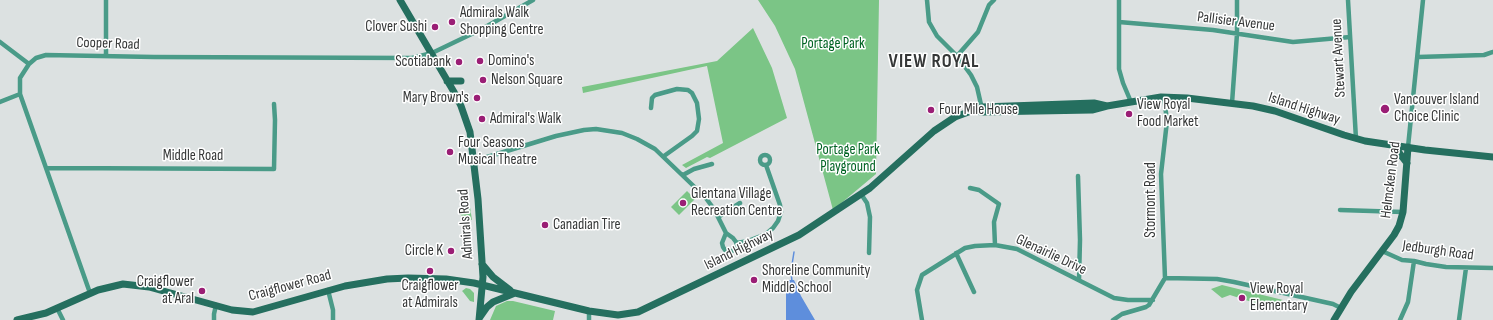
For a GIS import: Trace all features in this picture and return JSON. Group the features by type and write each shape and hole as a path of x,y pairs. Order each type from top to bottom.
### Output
{"main road":[{"name":"Admirals Road","path":"400,0 432,52 454,92 467,120 474,161 482,264 483,285 479,320"},
{"path":"447,80 461,81 454,92"},
{"name":"Island Highway","path":"483,285 590,312 618,315 638,312 799,235 861,194 945,122 955,116 974,111 1094,103 1107,106 1164,97 1187,98 1254,106 1356,138 1393,145 1493,157"},
{"path":"1393,145 1407,163"},
{"name":"Helmcken Road","path":"1334,320 1396,231 1403,212 1408,147"},
{"path":"482,264 494,277 515,293"},
{"name":"Craigflower Road","path":"18,320 34,317 90,293 123,284 149,287 242,312 253,312 328,290 364,282 408,278 446,279 483,285"},
{"path":"479,320 493,302 515,293"}],"street":[{"path":"106,0 106,56"},
{"name":"Cooper Road","path":"29,64 36,58 46,55 412,58 432,52 482,29 534,0"},
{"path":"926,0 929,22 937,36 957,56 971,75 977,86 982,110"},
{"path":"957,56 978,32 989,5 994,0"},
{"path":"1119,0 1119,69 1122,83 1131,102"},
{"path":"1232,104 1237,34 1237,0"},
{"name":"Stewart Avenue","path":"1348,0 1356,138"},
{"name":"Helmcken Road","path":"1408,147 1423,0"},
{"name":"Pallisier Avenue","path":"1119,22 1213,30 1293,42 1350,37"},
{"path":"0,42 29,64 20,78 20,94 90,293"},
{"path":"1418,57 1484,56 1493,52"},
{"path":"651,108 652,98 677,89 688,90 692,93 697,103 699,119 697,131 664,156"},
{"path":"0,102 20,94"},
{"name":"Stormont Road","path":"1164,97 1167,121 1161,174 1165,278"},
{"name":"Middle Road","path":"46,168 274,169 274,104"},
{"path":"474,161 562,134 596,129 616,132 637,138 664,156 710,202 726,233 737,243 736,249 732,252 725,250 722,243 726,233"},
{"path":"683,175 694,168 712,164"},
{"path":"737,243 748,241 766,234 778,221 781,212 780,205 766,165"},
{"path":"1078,176 1080,240 1079,280"},
{"path":"970,188 979,190 999,204 994,222 995,244"},
{"path":"861,194 867,202 870,217 869,253"},
{"path":"718,216 740,203"},
{"path":"1340,210 1403,212"},
{"name":"Glenairlie Drive","path":"922,320 916,290 922,275 966,248 995,244 1017,249 1120,300 1153,300"},
{"name":"Jedburgh Road","path":"1382,251 1402,260 1446,267 1493,268"},
{"path":"956,253 974,292"},
{"path":"1400,320 1408,302 1414,261"},
{"path":"1458,320 1466,268"},
{"path":"1114,320 1122,314 1146,307 1153,300 1165,278 1217,279 1333,304 1341,308"},
{"path":"328,290 333,310 333,320"},
{"path":"214,320 216,306"},
{"path":"57,308 63,320"},
{"path":"589,320 590,312"}],"green space":[{"name":"Portage Park","path":"758,0 879,0 876,174 833,210 795,69 775,26"},
{"name":"Portage Park","path":"753,28 772,68 787,118 710,158 707,157 686,168 682,165 723,143 707,66 583,93 582,87 717,61"},
{"name":"Glentana Village Recreation Centre","path":"687,191 695,199 679,215 671,207"},
{"path":"466,206 470,207 472,220 459,214 461,208"},
{"path":"1222,285 1283,300 1279,303 1277,310 1230,295 1222,298 1211,289"},
{"path":"466,288 470,289 474,293 474,302 470,301 462,291"},
{"path":"507,301 513,301 555,311 553,320 490,320 496,306"}],"water":[{"path":"789,280 794,280 801,296 815,320 786,320 786,292"}],"waterway":[{"path":"792,282 791,271 794,252"}],"place":[{"name":"Admirals Walk Shopping Centre","path":"452,22"},
{"name":"Clover Sushi","path":"435,27"},
{"name":"Domino's","path":"480,61"},
{"name":"Scotiabank","path":"459,62"},
{"name":"Nelson Square","path":"483,80"},
{"name":"Mary Brown's","path":"477,98"},
{"name":"Vancouver Island Choice Clinic","path":"1385,109"},
{"name":"Four Mile House","path":"931,110"},
{"name":"View Royal Food Market","path":"1129,114"},
{"name":"Admiral's Walk","path":"482,119"},
{"name":"Four Seasons Musical Theatre","path":"450,152"},
{"name":"Glentana Village Recreation Centre","path":"683,203"},
{"name":"Canadian Tire","path":"545,225"},
{"name":"Circle K","path":"451,251"},
{"name":"Craigflower at Admirals","path":"430,271"},
{"name":"Shoreline Community Middle School","path":"754,280"},
{"name":"Craigflower at Aral","path":"202,291"},
{"name":"View Royal Elementary","path":"1242,298"}],"district":[{"name":"VIEW ROYAL","path":"934,62"}],"park label":[{"name":"Portage Park Playground","path":"848,158"}]}
